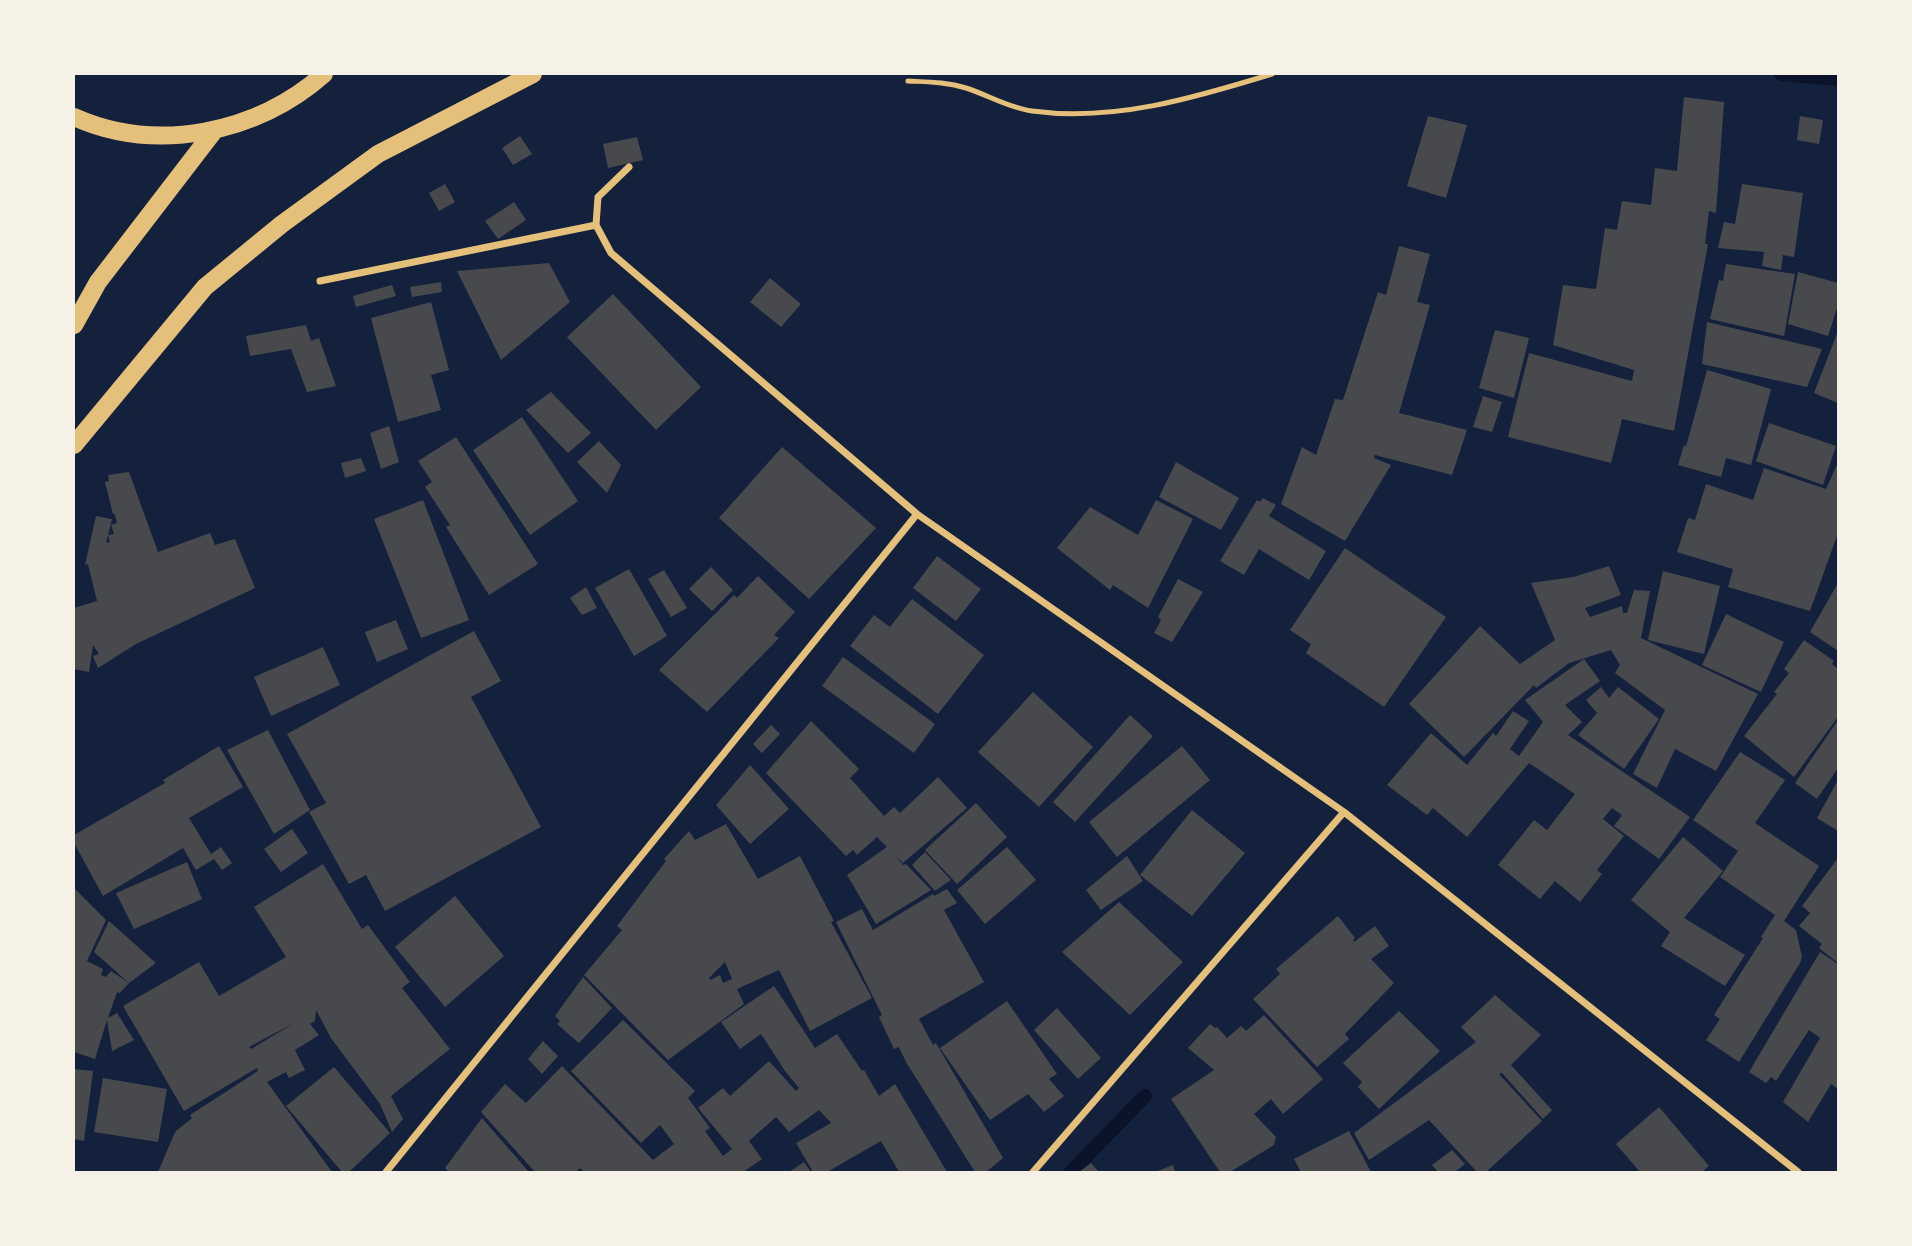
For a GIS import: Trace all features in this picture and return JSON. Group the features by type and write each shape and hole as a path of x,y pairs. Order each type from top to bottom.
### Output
{"main road":[{"path":"74,117 128,132 171,136 214,131 261,116 304,91 324,74"},
{"path":"74,445 205,286 378,154 533,74"},
{"path":"74,325 98,282 214,131"}],"street":[{"path":"629,167 598,197 596,225 611,253 917,514 1344,812 1798,1172"},
{"path":"320,281 596,225"},
{"path":"386,1172 917,514"},
{"path":"1033,1172 1344,812"}],"lane":[{"path":"908,81 937,82 965,88 1029,111 1100,113 1167,104 1272,74"}],"building":[{"path":"1684,97 1724,102 1716,213 1709,211 1705,244 1708,244 1674,431 1622,419 1611,463 1508,437 1529,353 1632,381 1634,370 1553,345 1563,285 1596,289 1605,228 1617,230 1622,201 1651,205 1655,168 1677,171"},
{"path":"1428,116 1467,125 1446,198 1407,186"},
{"path":"1800,116 1823,120 1819,144 1797,140"},
{"path":"520,136 532,154 513,165 502,148"},
{"path":"637,137 643,160 608,168 603,144"},
{"path":"445,184 455,202 439,211 429,193"},
{"path":"1742,184 1803,193 1794,257 1783,255 1781,270 1762,266 1764,252 1718,248 1724,222 1735,224"},
{"path":"514,202 526,220 498,239 485,221"},
{"path":"1399,246 1430,254 1417,302 1430,305 1399,413 1467,430 1452,475 1375,455 1374,458 1391,465 1345,541 1281,504 1302,447 1316,455 1335,399 1343,400 1378,292 1386,295"},
{"path":"549,263 570,302 501,360 457,271"},
{"path":"1726,264 1795,274 1784,336 1710,319 1719,280 1723,281"},
{"path":"1798,272 1838,283 1838,305 1828,336 1788,324"},
{"path":"770,278 801,304 781,327 750,302"},
{"path":"441,282 442,292 412,297 410,287"},
{"path":"392,285 396,296 356,307 353,296"},
{"path":"613,294 701,387 656,430 567,337"},
{"path":"431,302 449,370 431,375 441,410 398,422 371,318"},
{"path":"1707,322 1822,349 1807,387 1702,364"},
{"path":"306,325 311,341 319,338 336,386 307,392 291,349 250,356 246,336"},
{"path":"1495,330 1529,338 1514,398 1479,388"},
{"path":"1838,331 1838,403 1814,393"},
{"path":"1707,370 1771,389 1751,465 1726,458 1721,477 1678,465 1684,445 1686,447"},
{"path":"551,392 591,433 568,453 526,410"},
{"path":"1483,396 1502,402 1492,432 1473,427"},
{"path":"522,417 578,501 530,535 473,450"},
{"path":"1769,423 1836,446 1823,485 1756,461"},
{"path":"389,426 399,462 381,469 370,433"},
{"path":"456,437 538,564 489,595 446,527 450,525 425,487 432,482 418,461"},
{"path":"599,441 621,465 607,493 577,462"},
{"path":"782,447 876,528 809,599 719,518"},
{"path":"361,458 366,471 345,478 341,463"},
{"path":"1176,462 1239,498 1221,530 1159,497"},
{"path":"1838,462 1838,533 1810,611 1728,587 1733,569 1677,552 1688,518 1695,520 1706,484 1753,500 1764,468 1826,489"},
{"path":"129,472 158,552 210,533 215,545 235,539 255,588 136,644 98,668 93,656 99,654 93,645 89,672 74,669 74,608 97,601 88,564 85,565 96,516 112,519 108,535 114,534 111,525 117,523 117,515 113,514 105,482 109,481 108,475"},
{"path":"1263,498 1276,505 1269,516 1326,551 1309,580 1259,549 1244,575 1220,561 1257,500 1260,502"},
{"path":"423,500 469,620 421,638 374,519"},
{"path":"1156,500 1193,519 1148,608 1113,585 1110,590 1057,548 1090,507 1138,535"},
{"path":"1345,548 1446,617 1384,707 1306,653 1311,644 1290,630"},
{"path":"937,556 981,589 956,621 913,588"},
{"path":"1609,566 1621,595 1585,608 1590,617 1622,606 1623,613 1627,613 1634,590 1650,591 1641,638 1758,694 1716,771 1675,749 1657,788 1633,774 1665,710 1615,673 1620,665 1611,650 1569,663 1536,688 1534,685 1464,757 1409,704 1480,626 1520,664 1555,640 1531,583 1573,577"},
{"path":"711,567 733,590 712,611 689,589"},
{"path":"629,569 667,636 634,656 595,588"},
{"path":"664,570 687,608 671,617 648,579"},
{"path":"1663,571 1720,586 1704,654 1648,640"},
{"path":"758,576 795,612 774,635 779,638 707,712 659,670 734,595 737,598"},
{"path":"1178,579 1203,592 1172,642 1154,633 1161,620 1158,617"},
{"path":"1838,583 1838,651 1810,632"},
{"path":"586,587 597,608 582,615 570,598"},
{"path":"912,599 984,655 938,714 850,646 874,615 890,627"},
{"path":"1726,614 1784,642 1761,692 1702,665"},
{"path":"396,620 408,649 377,662 365,632"},
{"path":"474,631 501,681 471,697 541,827 385,911 366,875 349,884 309,812 326,803 287,734"},
{"path":"1804,640 1834,661 1832,664 1838,669 1838,717 1794,777 1744,736 1777,694 1774,692 1789,673 1784,669"},
{"path":"323,647 340,685 271,716 254,677"},
{"path":"843,657 935,724 914,753 822,686"},
{"path":"1584,659 1600,681 1565,705 1582,722 1568,735 1690,817 1659,859 1614,826 1622,815 1612,808 1603,819 1624,836 1597,870 1602,874 1580,902 1555,881 1540,899 1498,865 1534,820 1547,830 1575,794 1529,763 1467,837 1433,808 1427,815 1387,785 1431,733 1467,765 1493,733 1496,736 1513,711 1529,721 1510,749 1519,756 1543,722 1525,700"},
{"path":"1601,687 1609,698 1618,687 1659,719 1624,769 1578,735 1597,713 1586,700"},
{"path":"1033,692 1093,747 1039,807 978,752"},
{"path":"1130,715 1153,736 1075,822 1053,802"},
{"path":"1838,720 1838,768 1817,799 1795,783"},
{"path":"811,721 859,769 850,778 884,816 894,807 900,813 938,777 967,808 903,863 895,856 931,890 876,924 847,875 887,847 877,837 857,855 853,850 846,856 766,773"},
{"path":"771,725 780,734 762,753 753,744"},
{"path":"268,730 310,810 274,834 227,750"},
{"path":"219,746 243,787 189,818 211,854 221,847 232,863 222,870 214,859 196,870 183,848 103,896 74,843 74,835 165,783 163,780"},
{"path":"1182,746 1210,780 1117,857 1089,822"},
{"path":"1740,752 1785,780 1755,823 1819,866 1784,921 1796,930 1802,957 1800,963 1739,1062 1706,1040 1720,1019 1714,1015 1775,915 1720,877 1738,851 1693,820"},
{"path":"750,765 789,809 750,844 716,805"},
{"path":"1838,780 1838,831 1817,818"},
{"path":"976,803 1007,837 957,884 925,850"},
{"path":"1192,810 1245,853 1192,916 1140,875"},
{"path":"726,824 758,879 800,856 834,921 831,922 872,998 810,1031 779,970 737,989 744,1004 668,1060 584,975 622,930 617,926 666,861 664,859 689,831 695,840","holes":["725,962 732,979 723,983 720,975 710,980 709,978"]},
{"path":"292,829 308,853 281,872 264,849"},
{"path":"1683,837 1723,871 1684,918 1745,955 1725,986 1661,946 1670,932 1631,900"},
{"path":"1007,847 1036,880 985,924 957,890"},
{"path":"925,852 951,880 935,891 912,865"},
{"path":"1127,856 1143,881 1101,910 1086,890"},
{"path":"1838,858 1838,963 1819,948 1822,944 1799,926 1810,913 1802,906"},
{"path":"187,862 202,899 134,929 116,893"},
{"path":"323,864 362,929 368,925 410,982 402,988 450,1049 391,1096 403,1119 392,1132 380,1104 331,1038 316,1010 315,1021 310,1024 319,1035 295,1050 305,1070 289,1078 286,1072 267,1082 332,1172 158,1172 175,1132 192,1118 190,1115 258,1071 257,1068 184,1111 123,1006 199,962 219,996 286,957 254,907","holes":["296,1022 251,1049 249,1047"]},
{"path":"74,888 106,920 87,961 103,969 101,975 106,977 111,971 129,983 120,993 117,992 108,1018 117,1013 134,1040 112,1051 107,1020 95,1059 74,1052"},
{"path":"947,889 957,903 944,910 984,982 919,1019 933,1045 936,1043 1003,1158 986,1172 975,1172 899,1047 894,1049 879,1017 882,1015 836,922 862,909 873,930 933,894 934,896"},
{"path":"455,896 504,956 445,1007 395,947"},
{"path":"1119,902 1183,962 1130,1015 1062,952"},
{"path":"1338,916 1355,938 1354,942 1375,926 1389,946 1371,959 1394,983 1345,1034 1349,1039 1317,1067 1253,999 1280,974 1276,969"},
{"path":"109,921 156,963 129,983 94,952"},
{"path":"1820,952 1838,964 1838,1089 1831,1084 1808,1122 1783,1102 1820,1038 1809,1030 1776,1081 1771,1077 1766,1083 1749,1072"},
{"path":"583,977 612,1008 579,1043 557,1024 560,1021 555,1016"},
{"path":"774,986 815,1048 837,1034 862,1071 864,1070 879,1096 895,1084 947,1172 899,1172 881,1141 827,1172 813,1172 796,1143 831,1123 819,1110 789,1132 776,1117 749,1141 762,1159 743,1172 584,1172 580,1168 575,1172 535,1172 481,1112 505,1084 526,1103 562,1066 653,1160 674,1144 660,1125 641,1143 571,1071 623,1020 695,1091 688,1098 710,1128 705,1131 723,1156 732,1149 698,1108 723,1088 730,1096 769,1061 796,1091 799,1088 761,1034 740,1049 721,1022"},
{"path":"1495,995 1541,1035 1511,1065 1552,1110 1543,1119 1502,1073 1499,1074 1542,1121 1486,1172 1477,1172 1429,1120 1369,1160 1354,1133 1476,1042 1461,1027"},
{"path":"1007,1001 1057,1074 1049,1079 1064,1096 1044,1112 1028,1094 990,1120 940,1048"},
{"path":"1057,1008 1101,1058 1078,1079 1034,1030"},
{"path":"1399,1011 1440,1051 1379,1109 1358,1087 1362,1082 1343,1063"},
{"path":"1264,1015 1323,1079 1283,1114 1271,1099 1254,1114 1276,1137 1274,1145 1230,1172 1220,1172 1171,1099 1214,1070 1188,1048 1210,1024 1217,1027 1227,1038 1241,1026 1246,1031"},
{"path":"543,1041 558,1056 542,1074 528,1059"},
{"path":"334,1067 390,1133 349,1172 342,1172 286,1106"},
{"path":"74,1069 93,1071 84,1141 74,1139"},
{"path":"103,1078 167,1089 158,1142 94,1132"},
{"path":"1659,1107 1709,1166 1702,1172 1640,1172 1616,1144"},
{"path":"482,1118 529,1172 449,1172 445,1168"},
{"path":"1349,1131 1371,1172 1301,1172 1294,1159"},
{"path":"1452,1150 1465,1164 1455,1172 1438,1172 1432,1165"},
{"path":"804,1162 811,1172 789,1172"},
{"path":"1091,1163 1099,1172 1079,1172"},
{"path":"1173,1165 1175,1172 1155,1172"}],"waterway":[{"path":"1781,74 1839,79"},
{"path":"1071,1172 1145,1096"}]}
